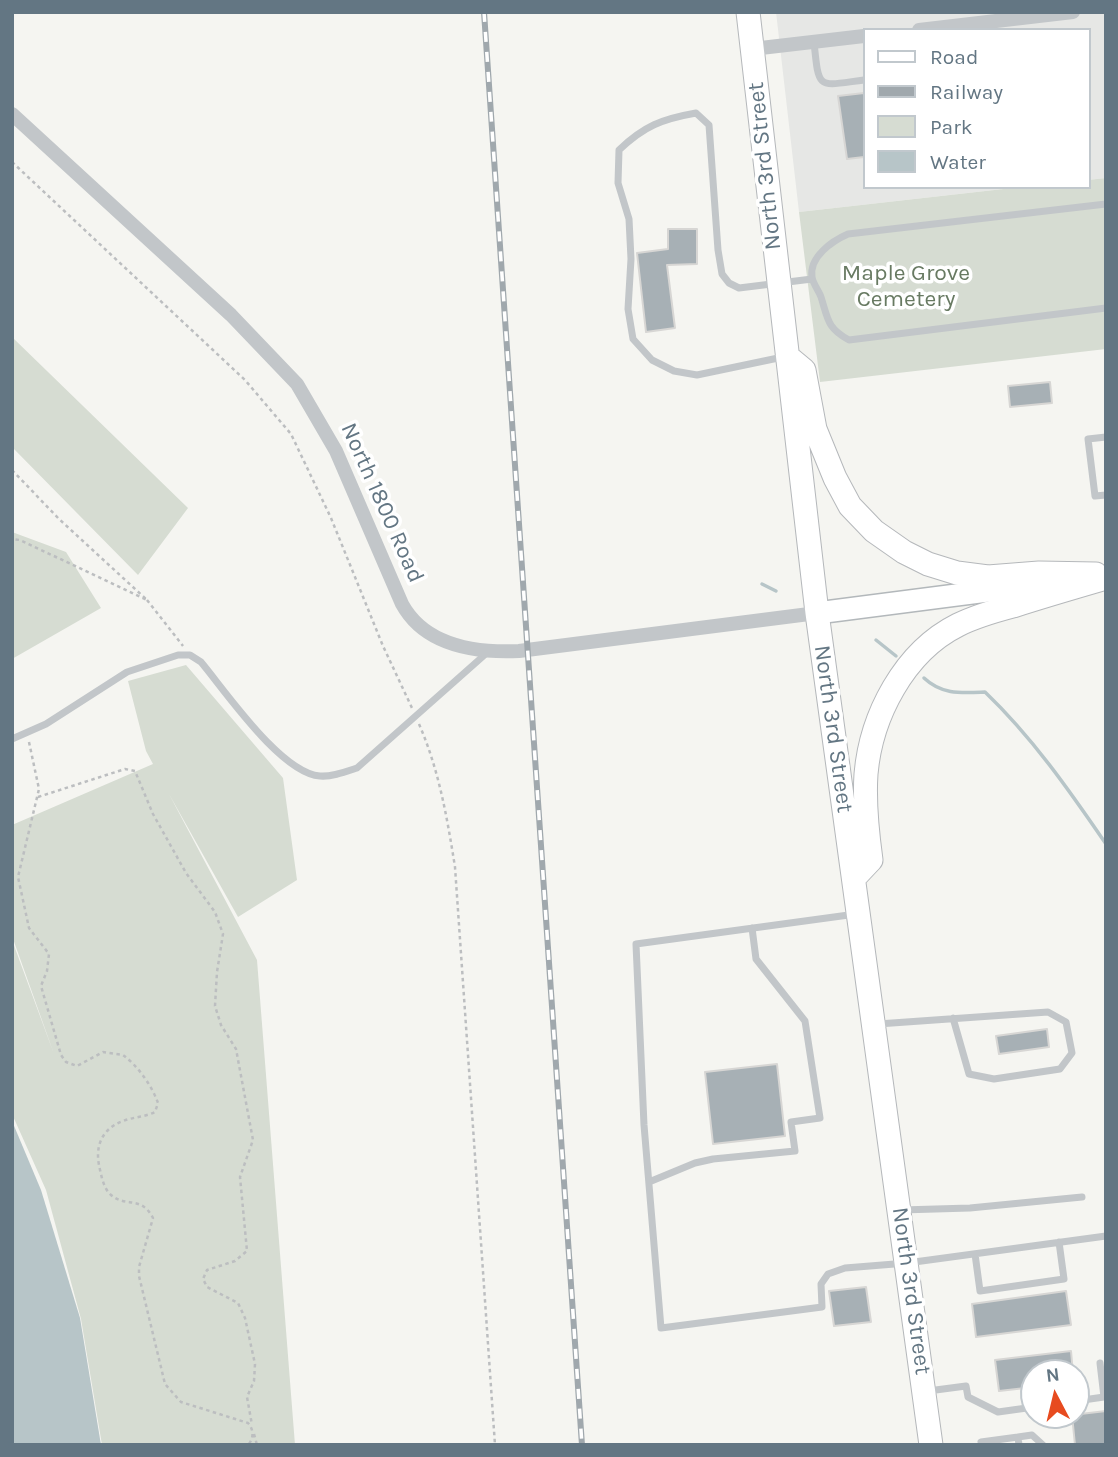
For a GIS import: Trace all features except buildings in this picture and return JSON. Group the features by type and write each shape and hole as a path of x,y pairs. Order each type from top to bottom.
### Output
{"highway":[{"name":"North 3rd Street","path":"748,12 817,613 931,1445"},
{"path":"787,356 804,370 815,429 850,506 874,531 904,552 928,564 957,573 988,577 1039,573 1106,576"},
{"path":"854,878 870,860 865,814 866,773 872,743 885,705 896,682 909,665 954,626 975,616 1106,576"}],"main road":[{"path":"817,613 1106,576"}],"street":[{"path":"954,28 989,26 1073,12"},
{"path":"752,48 862,36"},
{"name":"North 1800 Road","path":"12,114 231,315 297,384 336,451 411,620 448,643 490,651 527,650 817,613"}],"lane":[{"path":"814,42 818,76 823,83 830,85 862,80"},
{"path":"787,356 697,375 674,371 652,360 633,340 628,309 631,259 629,219 618,183 619,150 639,131 671,117 696,113 709,125 722,274 729,283 739,288 812,279"},
{"path":"1106,204 848,234 834,240 821,251 812,279 820,295 827,321 836,333 849,340 1106,308"},
{"path":"1106,437 1088,439 1095,496 1106,495"},
{"path":"12,739 73,708 127,672 178,655 190,654 201,662 276,753 294,767 317,776 330,776 357,768 490,651"},
{"path":"859,913 636,944 644,1125 661,1328 822,1307 821,1284 828,1274 845,1268 907,1263 1106,1236"},
{"path":"649,1182 695,1163 713,1159 795,1151 791,1122 820,1118 805,1021 756,959 752,928"},
{"path":"874,1025 953,1018 1048,1012 1066,1022 1072,1053 1060,1069 994,1079 969,1074 953,1018"},
{"path":"900,1210 970,1208 1082,1197"},
{"path":"975,1254 980,1291 1064,1279 1059,1242"},
{"path":"1090,1399 1104,1397 1100,1363"},
{"path":"924,1392 966,1386 968,1397 998,1412 1020,1409"},
{"path":"982,1445 981,1442 1018,1441 1032,1435 1043,1445"}],"path":[{"path":"12,470 59,519 148,600 190,654"},
{"path":"12,539 20,540 148,600"},
{"path":"26,732 39,789 18,877 29,928 49,954 47,971 41,986 61,1055 66,1062 77,1066 103,1052 123,1055 151,1087 158,1109 151,1114 120,1121 101,1139 97,1147 102,1176 111,1196 143,1205 153,1218 139,1267 139,1276 165,1384 181,1402 248,1423 253,1429 252,1440 248,1445"},
{"path":"38,797 125,769 135,771 153,814 186,873 215,912 223,934 215,1006 221,1025 236,1049 253,1140 240,1177 247,1251 235,1261 206,1270 203,1279 207,1287 238,1303 245,1318 254,1364 254,1381 247,1397 257,1445"}],"shaded area":[{"path":"776,12 1106,12 1106,178 1090,180 1090,28 862,28 862,189 1003,189 799,212"}],"green space":[{"name":"Maple Grove Cemetery","path":"1106,178 1106,349 820,382 799,212 1003,189 1090,189 1090,180"},
{"path":"12,337 188,508 138,575 12,447"},
{"path":"12,532 66,552 101,608 12,659"},
{"path":"186,665 283,778 297,880 238,917 169,794 257,960 295,1445 102,1445 81,1319 46,1190 12,1114 12,940 54,1054 12,936 12,825 153,764 146,751 128,681"}],"water":[{"path":"12,1121 41,1190 80,1318 101,1445 12,1445"}],"waterway":[{"path":"762,584 776,591"},
{"path":"876,640 896,656"},
{"path":"924,678 945,690 985,692 1034,746 1106,844"}],"railway":[{"path":"484,12 582,1445"}]}
